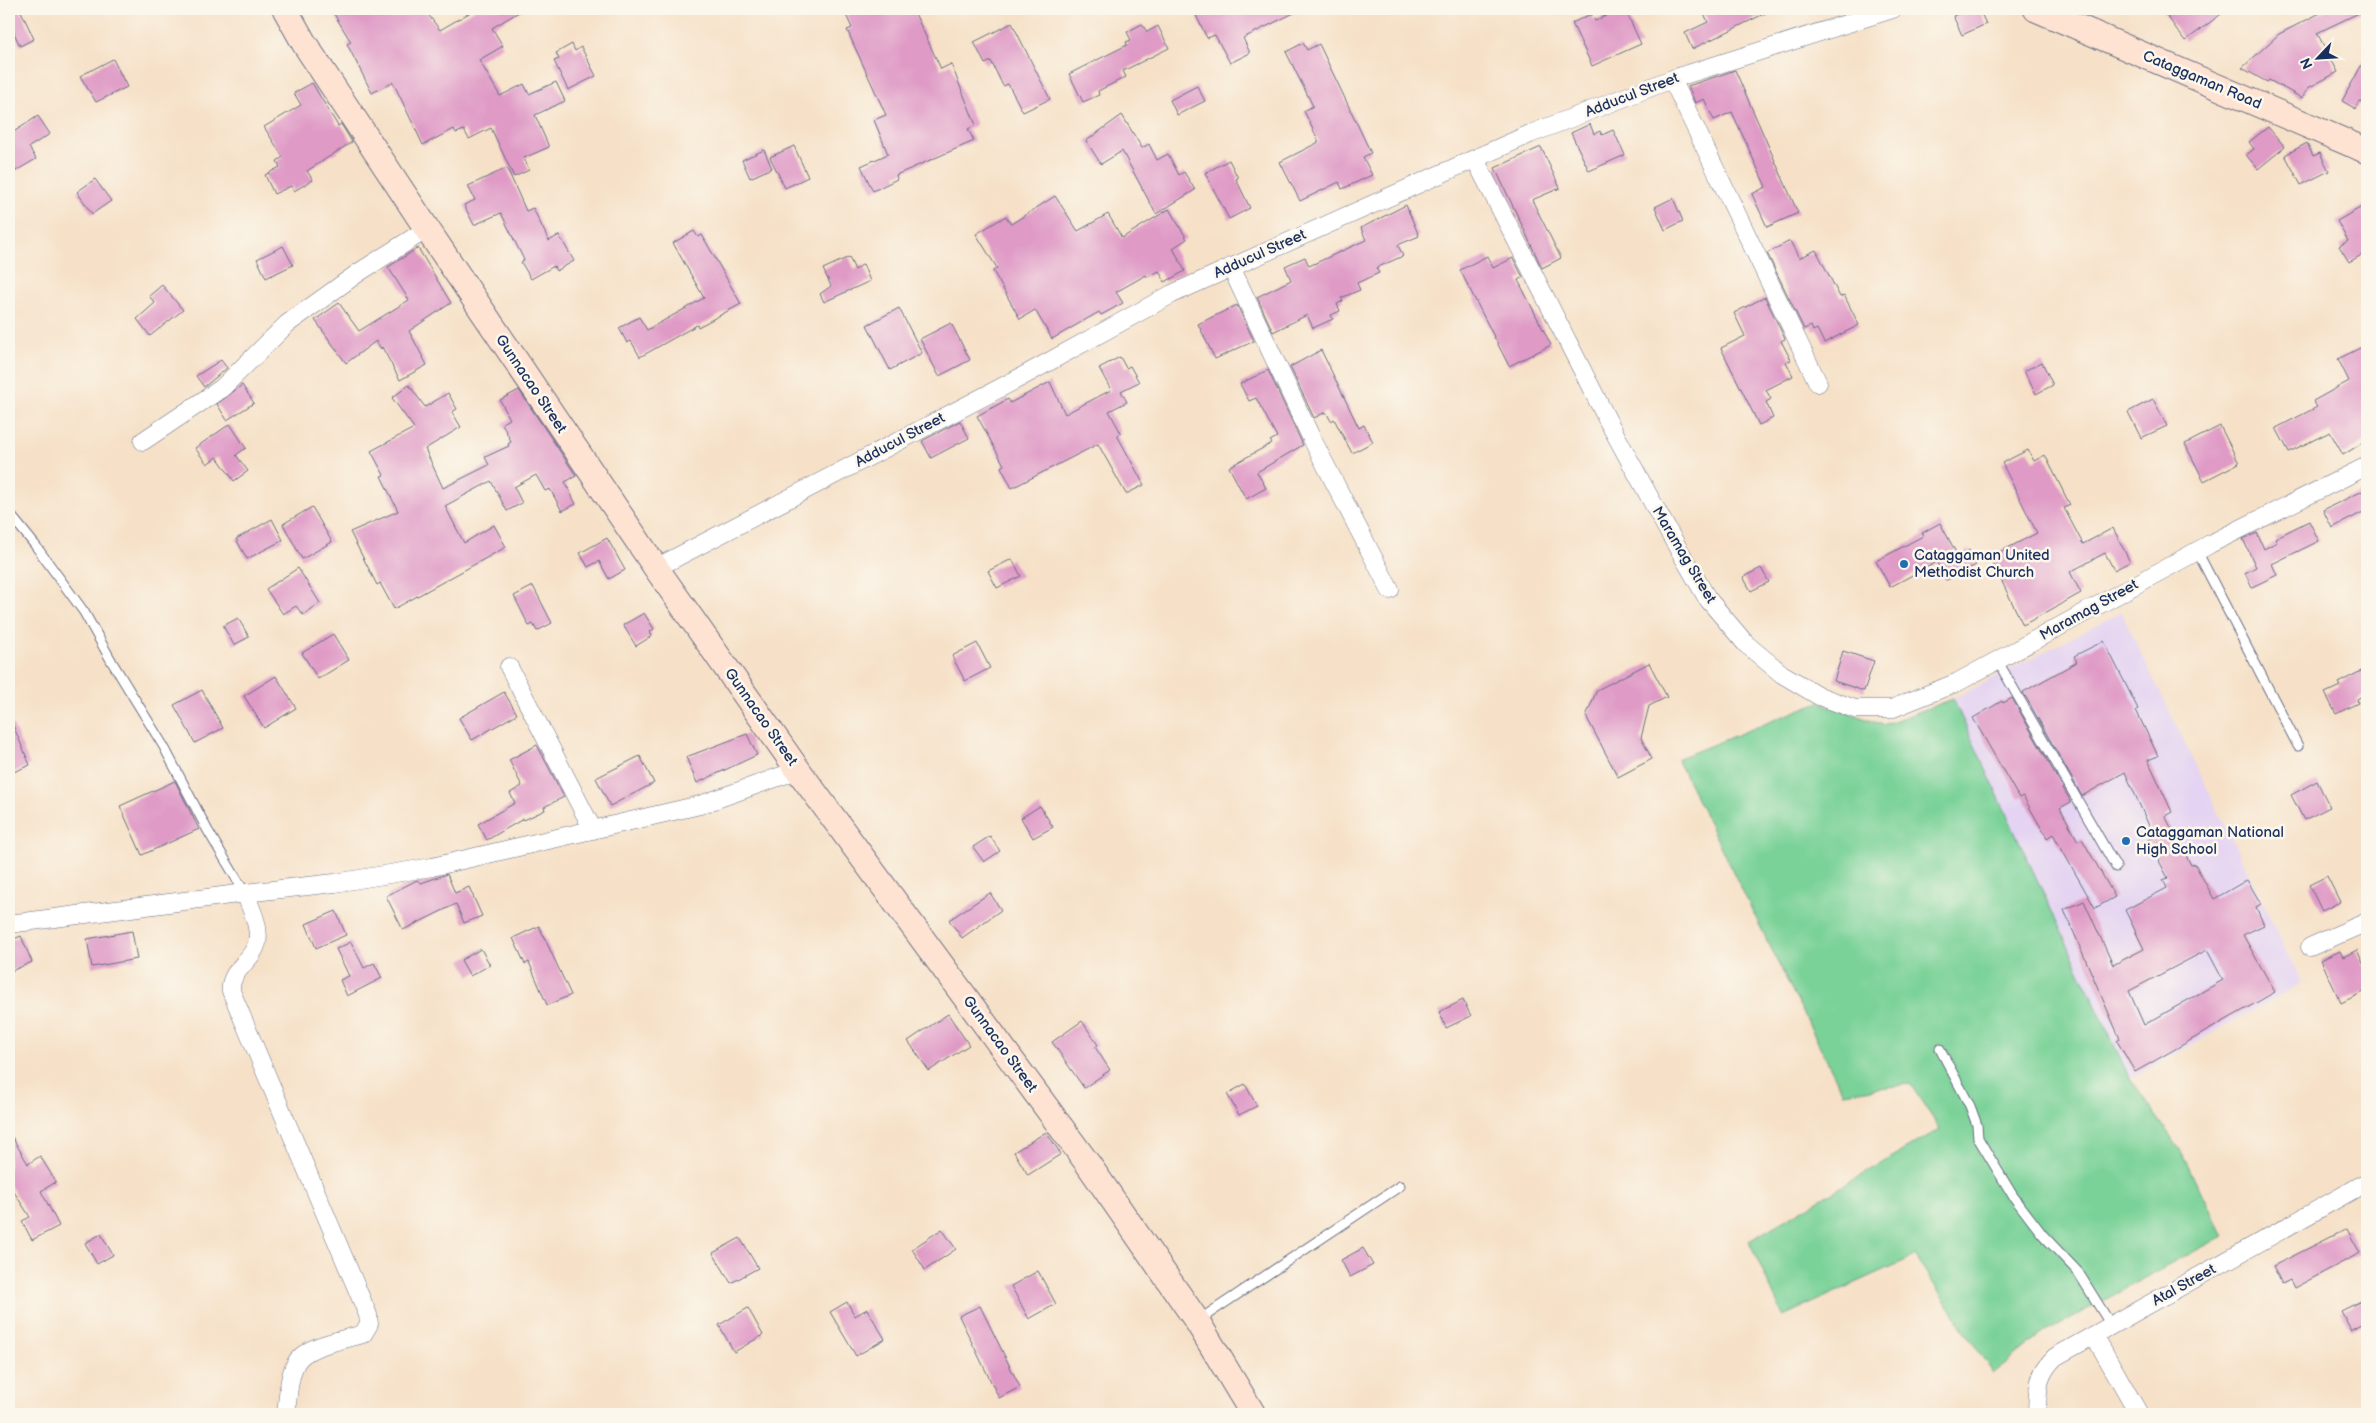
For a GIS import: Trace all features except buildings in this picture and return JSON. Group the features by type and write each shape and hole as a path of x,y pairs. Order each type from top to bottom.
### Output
{"street":[{"name":"Gunnacao Street","path":"285,9 304,42 427,229 656,568 798,770 1088,1164 1197,1321 1253,1414"},
{"name":"Adducul Street","path":"656,568 1023,376 1172,294 1231,267 1530,134 1672,79 1893,9"},
{"name":"Cataggaman Road","path":"2036,9 2367,151"},
{"path":"1672,79 1818,383"},
{"name":"Maramag Street","path":"1475,159 1608,421 1666,529 1707,598 1746,644 1797,684 1820,696 1855,708 1891,709 1958,682 2196,551 2367,466"},
{"path":"143,441 222,388 286,324 358,273 427,229"},
{"path":"1231,267 1311,437 1390,590"},
{"path":"509,667 593,830"},
{"path":"9,924 245,892 335,883 432,867 700,804 798,770"},
{"path":"245,892 256,925 257,942 253,951 233,976 232,990 368,1315 369,1324 363,1334 310,1350 300,1357 294,1365 286,1414"},
{"path":"2310,947 2367,922"},
{"name":"Atal Street","path":"2037,1414 2038,1385 2044,1368 2055,1357 2367,1182"},
{"path":"2094,1335 2139,1414"}],"lane":[{"path":"9,513 35,544 84,612 112,662 164,746 208,831 245,892"},
{"path":"2196,551 2298,746"},
{"path":"1997,660 2116,867"},
{"path":"1940,1049 1970,1106 1977,1124 1978,1138 2013,1196 2042,1234 2078,1272 2111,1326"},
{"path":"1197,1321 1400,1186"}],"shaded area":[{"name":"Cataggaman National High School","path":"2121,612 2302,983 2130,1079 1953,699"}],"green space":[{"path":"1953,699 2130,1079 2181,1151 2223,1236 2045,1332 1993,1373 1915,1256 1783,1316 1749,1241 1940,1129 1910,1084 1843,1093 1677,759 1819,702 1883,725"}],"place":[{"name":"Cataggaman United Methodist Church","path":"1904,564"},
{"name":"Cataggaman National High School","path":"2126,841"}]}
